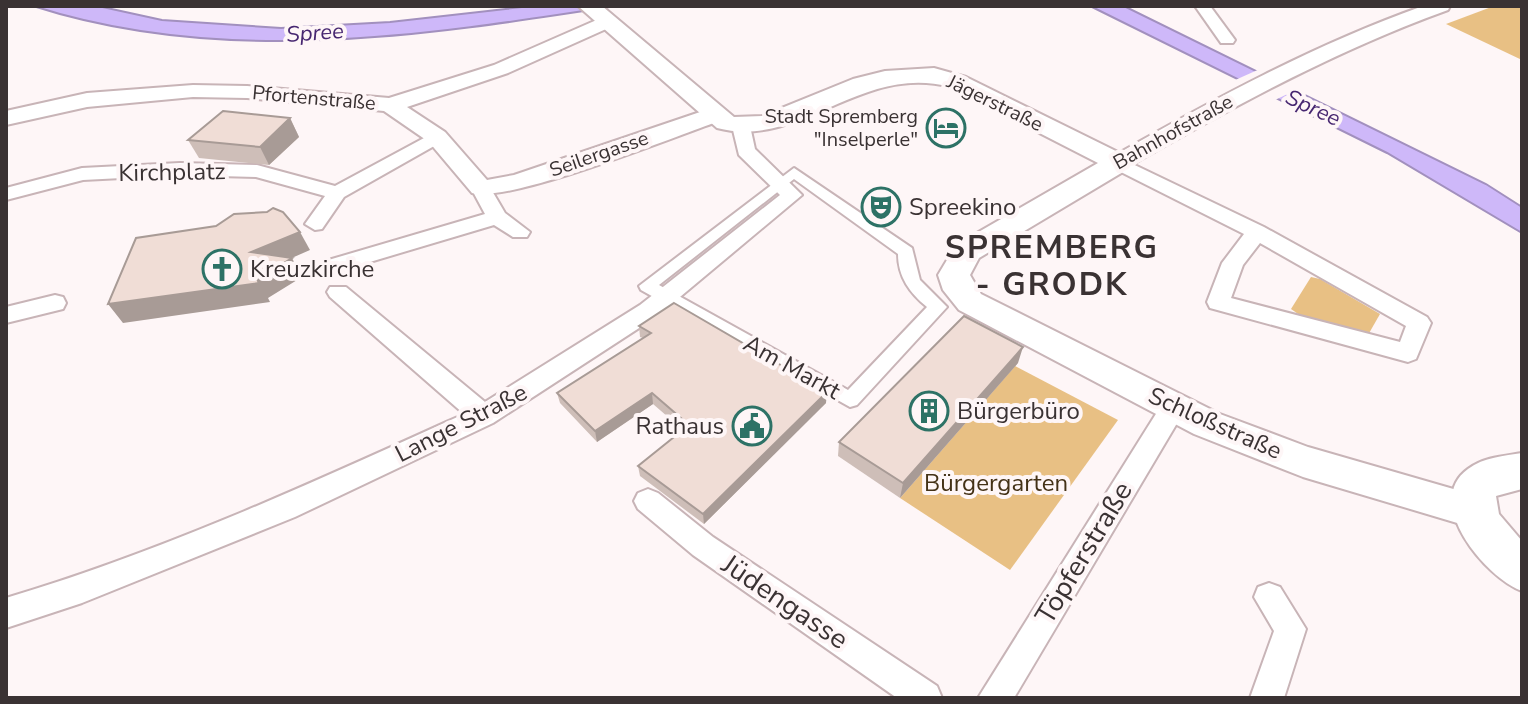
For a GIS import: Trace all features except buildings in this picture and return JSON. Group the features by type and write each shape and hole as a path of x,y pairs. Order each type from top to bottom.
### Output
{"main road":[{"path":"599,14 725,120"},
{"name":"Jägerstraße","path":"725,120 768,123 882,78 907,73 934,74 972,89 1118,163"},
{"name":"Bahnhofstraße","path":"962,288 967,252 1118,163"},
{"name":"Schloßstraße","path":"962,288 1173,408 1303,461 1474,511"},
{"path":"1522,471 1498,472 1482,480 1474,493 1474,511 1482,529 1497,549 1522,570"}],"street":[{"path":"1202,6 1227,40"},
{"name":"Bahnhofstraße","path":"1118,163 1309,60 1405,18 1441,6"},
{"name":"Pfortenstraße","path":"6,118 87,100 182,91 247,92 390,105 501,69 599,14"},
{"path":"390,105 437,137 481,188 497,217 520,232"},
{"path":"725,120 746,151 779,183"},
{"name":"Seilergasse","path":"481,188 518,182 725,120"},
{"path":"315,224 337,193 437,137"},
{"name":"Jägerstraße","path":"1118,163 1257,232 1419,323 1408,353 1218,302 1233,263 1257,232"},
{"name":"Kirchplatz","path":"6,194 82,174 180,169 257,171 337,193"},
{"name":"Am Markt","path":"658,304 850,400 938,307 914,288 905,268 906,252 794,172 779,183"},
{"name":"Lange Straße","path":"6,613 71,593 285,508 484,416 658,304 792,195 779,183"},
{"path":"333,266 497,217"},
{"path":"338,292 484,416"},
{"path":"6,315 55,303"},
{"name":"Töpferstraße","path":"995,698 1173,408"},
{"name":"Jüdengasse","path":"648,501 703,546 925,698"},
{"path":"1267,698 1290,629 1269,597"}],"green space":[{"path":"1494,6 1522,6 1522,60 1446,24"},
{"path":"1311,277 1320,279 1380,314 1368,335 1301,316 1291,309"},
{"name":"Bürgergarten","path":"1015,366 1118,420 1010,570 900,498"}],"water":[{"name":"Spree","path":"33,6 98,6 162,20 281,28 390,22 531,6 616,6 397,35 250,41 177,36 105,25"},
{"name":"Spree","path":"1090,6 1126,7 1486,184 1522,207 1522,233 1387,153"}],"pier":[{"path":"1262,68 1302,87 1273,101 1233,81"}],"place":[{"name":"Stadt Spremberg \"Inselperle\"","path":"946,128"},
{"name":"Spreekino","path":"881,207"},
{"name":"Kreuzkirche","path":"222,269"},
{"name":"Bürgerbüro","path":"929,411"},
{"name":"Rathaus","path":"752,426"}],"district":[{"name":"SPREMBERG - GRODK","path":"1052,266"}]}
